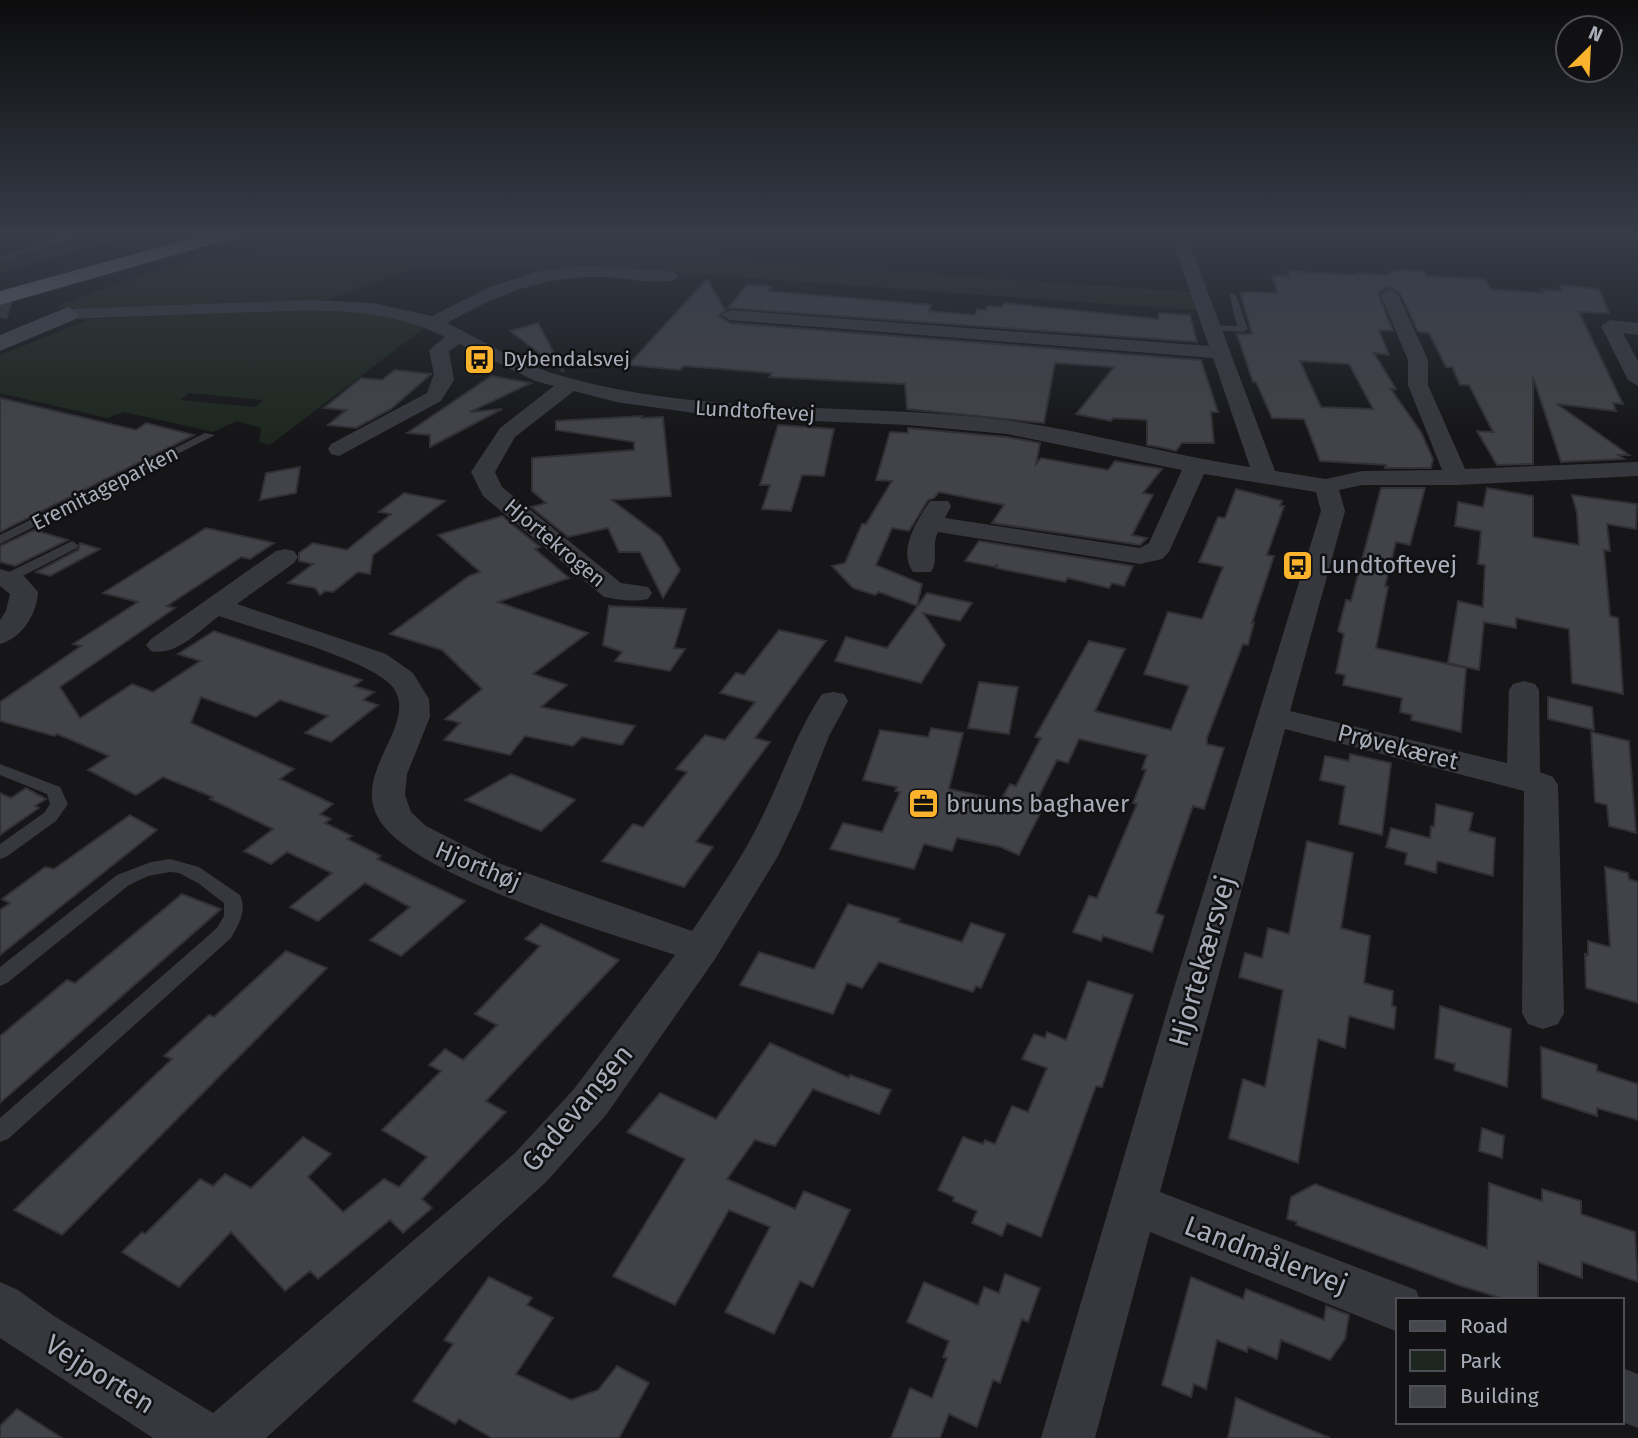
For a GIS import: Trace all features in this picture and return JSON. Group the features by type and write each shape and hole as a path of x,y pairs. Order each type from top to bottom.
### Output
{"street":[{"path":"433,323 478,299"},
{"path":"1202,299 1265,476"},
{"path":"1385,299 1418,360 1418,385 1458,478"},
{"name":"Lundtoftevej","path":"5,303 68,314 355,306 388,310 433,323 521,368 570,386 692,408 921,418 1007,427 1196,466 1326,486 1362,478 1458,478 1638,469"},
{"path":"0,344 68,314"},
{"path":"730,315 1221,353"},
{"path":"1638,329 1609,326 1638,380"},
{"path":"339,449 434,397 441,390 446,368 439,350 446,343 460,337"},
{"name":"Hjortekrogen","path":"570,386 511,428 489,455 483,472 492,491 614,592 638,593"},
{"path":"922,566 921,540 934,515 1140,556 1153,553 1160,547 1196,466"},
{"name":"Hjortekærsvej","path":"1068,1438 1333,511 1326,486"},
{"path":"161,645 285,557"},
{"path":"0,635 11,626 24,606 24,592 3,578"},
{"name":"Hjorthøj","path":"216,606 376,660 399,673 412,691 416,718 390,771 387,793 395,817 417,839 463,864 701,949"},
{"path":"1524,690 1523,778 1541,785 1543,1013"},
{"name":"Gadevangen","path":"225,1438 531,1167 590,1102 701,949 760,856 783,810 813,736 833,701"},
{"name":"Prøvekæret","path":"1273,716 1523,778"},
{"name":"Landmålervej","path":"1135,1203 1396,1306"},
{"name":"Vejporten","path":"0,1307 36,1334 203,1438"}],"lane":[{"path":"1213,328 1243,329 1233,299"},
{"name":"Eremitageparken","path":"0,540 209,435"},
{"path":"3,578 72,545"},
{"path":"0,769 54,791 59,804 50,817 0,853"},
{"path":"0,978 123,880 145,869 168,864 190,868 233,900 233,916 224,933 0,1132"}],"green space":[{"path":"77,299 328,299 102,310 56,307"},
{"path":"1039,299 1196,299 1202,311"},
{"path":"324,310 375,314 424,328 270,445 259,442 261,428 237,421 213,432 124,412 107,418 0,393 0,355 91,319","holes":["189,393 263,400 255,407 180,400"]}],"building":[{"path":"689,299 719,299 725,310 719,316 730,323 1201,360 1218,412 1211,412 1214,443 1182,443 1176,451 1147,445 1147,420 1113,418 1111,421 1076,414 1114,367 1055,363 1044,423 907,409 905,384 769,377 772,373 684,366 680,370 628,365"},
{"path":"735,299 862,299 931,305 929,311 975,315 977,309 986,310 987,306 1002,307 1004,303 1158,319 1159,313 1190,315 1197,342 728,308"},
{"path":"1242,299 1380,299 1393,331 1379,330 1389,355 1374,353 1396,389 1391,389 1421,432 1433,459 1431,468 1385,468 1386,465 1320,461 1304,419 1272,418 1256,382 1253,382 1237,334 1252,334","holes":["1300,361 1349,364 1373,409 1321,407"]},
{"path":"1403,299 1603,299 1609,313 1579,312 1623,404 1613,403 1616,411 1557,404 1629,455 1618,455 1624,459 1561,462 1533,377 1533,464 1497,465 1477,431 1493,432 1469,385 1460,385 1452,367 1446,367 1429,333 1418,332"},
{"path":"538,323 564,372 510,331"},
{"path":"395,370 431,374 391,409 356,428 328,425 346,410 324,408 361,378 382,380"},
{"path":"491,376 531,383 470,412 502,409 430,447 430,435 407,433"},
{"path":"0,398 136,430 146,423 194,435 0,532"},
{"path":"642,416 641,418 663,417 671,496 612,500 661,537 680,570 663,598 640,552 619,552 608,528 568,537 531,507 546,503 532,491 532,458 634,450 634,442 556,430 556,421"},
{"path":"778,425 834,429 824,476 802,475 791,511 762,509 770,485 760,485"},
{"path":"908,428 1007,437 1040,443 1036,464 1041,458 1108,470 1115,461 1162,469 1143,493 1153,495 1132,535 1147,538 1140,545 992,523 1004,505 939,492 928,500 909,531 892,528 876,565 922,584 917,606 879,592 875,595 853,588 832,566 845,563 862,524 866,524 892,481 876,480 890,432 908,433"},
{"path":"300,467 296,493 260,500 266,473"},
{"path":"1381,488 1425,488 1410,545 1396,542 1385,586 1388,587 1376,648 1466,668 1461,732 1411,720 1412,715 1400,712 1402,698 1343,685 1345,675 1336,673 1344,634 1338,631 1346,600 1351,601"},
{"path":"1487,488 1533,496 1533,537 1579,545 1577,513 1572,495 1637,504 1636,529 1607,524 1610,551 1604,550 1610,616 1618,618 1623,694 1572,683 1569,629 1516,618 1516,628 1484,622 1479,670 1448,663 1458,601 1483,607 1485,565 1478,564 1481,531 1455,526 1458,502 1483,507"},
{"path":"1236,489 1282,501 1280,506 1284,506 1267,555 1274,556 1252,623 1248,645 1243,644 1207,738 1207,744 1224,748 1204,809 1193,806 1156,913 1164,916 1152,952 1103,936 1101,941 1073,932 1089,896 1097,898 1137,804 1133,803 1146,770 1142,769 1147,755 1079,739 1068,763 1057,760 1038,798 1047,800 1019,855 1001,847 957,838 952,851 924,844 914,869 830,849 843,823 882,832 900,792 895,791 897,787 863,780 880,730 928,737 931,728 963,733 949,789 997,799 995,810 1010,784 1016,786 1041,738 1035,737 1089,641 1125,649 1095,711 1171,730 1189,686 1144,674 1168,612 1202,619 1223,567 1199,562 1218,517 1225,518"},
{"path":"404,493 445,501 373,555 370,574 358,572 333,592 325,591 320,595 315,588 288,583 313,564 299,561 299,553 313,543 347,550 391,514 379,512"},
{"path":"502,516 540,547 535,549 569,578 498,602 588,633 533,674 567,685 541,707 635,726 622,745 582,737 573,746 525,736 510,755 444,740 460,723 445,719 482,689 442,650 390,634 469,576 480,572 438,535"},
{"path":"206,528 274,543 250,559 241,557 167,606 175,608 60,687 80,718 132,684 153,692 200,661 178,654 214,631 362,680 354,686 374,692 363,700 378,705 331,742 305,733 328,716 280,700 256,717 201,697 191,723 294,769 280,779 333,804 320,814 331,819 325,823 352,836 347,839 381,856 377,859 465,901 401,956 370,940 410,907 365,883 318,921 290,907 332,873 287,852 271,864 244,851 273,829 210,799 213,797 163,777 136,795 88,770 109,756 57,734 54,736 0,721 0,702 81,646 73,644 138,602 103,593"},
{"path":"34,530 68,540 15,566 0,562 0,546"},
{"path":"979,541 1133,566 1124,586 1112,583 1109,588 1068,578 1065,582 996,568 997,564 995,567 965,561"},
{"path":"80,543 100,549 50,576 36,572 78,550"},
{"path":"927,593 972,603 960,621 923,613 945,645 921,683 835,661 846,637 887,648"},
{"path":"609,606 686,609 674,648 685,649 670,671 615,661 622,652 603,645"},
{"path":"779,630 826,641 755,738 770,742 696,842 713,847 684,887 602,861 633,824 643,827 687,772 676,769 705,735 725,740 755,702 720,693 736,673 744,675"},
{"path":"979,682 1018,687 1009,734 968,728"},
{"path":"1548,697 1592,707 1594,730 1548,719"},
{"path":"1591,732 1629,741 1636,833 1609,826 1607,805 1595,802"},
{"path":"1350,754 1391,763 1382,835 1339,824 1345,786 1320,780 1325,756 1349,761"},
{"path":"511,774 575,800 541,831 465,800"},
{"path":"26,788 46,799 35,806 39,808 0,835 0,793 11,798"},
{"path":"1436,804 1473,813 1469,831 1495,838 1493,876 1437,861 1436,873 1405,864 1407,853 1386,847 1391,828 1430,838"},
{"path":"130,815 157,830 0,955 0,910 10,903 2,899 45,867 54,869"},
{"path":"1307,841 1353,853 1341,928 1370,936 1364,983 1393,991 1392,1006 1396,1007 1394,1029 1349,1016 1345,1048 1318,1039 1298,1163 1229,1138 1243,1079 1265,1087 1283,990 1239,977 1245,953 1262,958 1268,928 1289,934"},
{"path":"1605,867 1628,873 1629,879 1638,882 1638,1003 1586,988 1585,954 1588,955 1588,941 1610,947"},
{"path":"182,894 221,909 0,1103 0,1036 67,980 75,983"},
{"path":"848,904 900,919 898,922 962,942 971,923 1005,934 981,988 976,986 973,992 879,962 862,988 847,983 833,1014 740,985 759,952 814,969"},
{"path":"541,924 619,960 486,1101 506,1112 422,1199 432,1208 403,1233 390,1220 318,1279 310,1271 285,1291 231,1232 179,1287 122,1252 142,1232 145,1234 200,1179 213,1186 225,1174 251,1188 303,1137 331,1154 308,1177 343,1212 384,1179 399,1187 427,1157 382,1130 441,1071 429,1065 445,1049 463,1060 497,1025 475,1014 540,946 525,939"},
{"path":"286,951 327,968 62,1235 14,1210 172,1059 164,1056 209,1015 214,1017"},
{"path":"1088,981 1133,995 1102,1087 1096,1086 1041,1237 1007,1223 1002,1236 972,1223 977,1211 953,1201 954,1197 938,1190 963,1137 983,1144 985,1140 995,1144 1012,1106 1028,1112 1047,1068 1022,1059 1034,1034 1045,1038 1047,1032 1066,1040"},
{"path":"1440,1006 1511,1029 1507,1087 1454,1070 1455,1064 1435,1058"},
{"path":"770,1043 849,1078 850,1075 891,1090 879,1114 813,1089 775,1146 755,1140 727,1179 795,1209 804,1191 850,1210 813,1287 800,1281 774,1334 725,1312 770,1227 729,1210 675,1305 613,1276 685,1159 627,1132 660,1093 716,1119"},
{"path":"1541,1047 1597,1065 1597,1071 1638,1084 1638,1120 1597,1108 1597,1116 1542,1098"},
{"path":"1482,1128 1504,1136 1502,1158 1479,1151"},
{"path":"1489,1183 1542,1201 1542,1189 1581,1201 1581,1214 1635,1232 1638,1282 1582,1262 1582,1278 1538,1262 1538,1298 1501,1298 1461,1286 1296,1225 1297,1222 1287,1219 1291,1197 1315,1184 1487,1248"},
{"path":"1005,1274 1040,1288 1028,1322 1022,1319 1000,1383 993,1380 977,1427 949,1414 940,1438 891,1438 910,1388 932,1398 947,1358 943,1357 949,1341 907,1322 924,1282 978,1305 984,1287 999,1293"},
{"path":"489,1277 532,1298 527,1305 553,1318 516,1374 571,1400 598,1390 617,1366 649,1383 619,1438 492,1438 459,1419 455,1424 413,1401 453,1344 444,1340"},
{"path":"1191,1277 1243,1299 1246,1289 1324,1320 1326,1306 1349,1315 1345,1339 1330,1360 1281,1340 1277,1359 1248,1347 1247,1352 1217,1340 1206,1389 1194,1384 1191,1397 1162,1385"},
{"path":"1236,1398 1270,1413 1330,1438 1228,1438"},
{"path":"17,1409 62,1438 0,1438 0,1426"}],"tunnel":[{"path":"0,306 10,309"}],"place":[{"name":"Dybendalsvej","path":"480,359"},
{"name":"Lundtoftevej","path":"1297,565"},
{"name":"bruuns baghaver","path":"923,804"}]}
